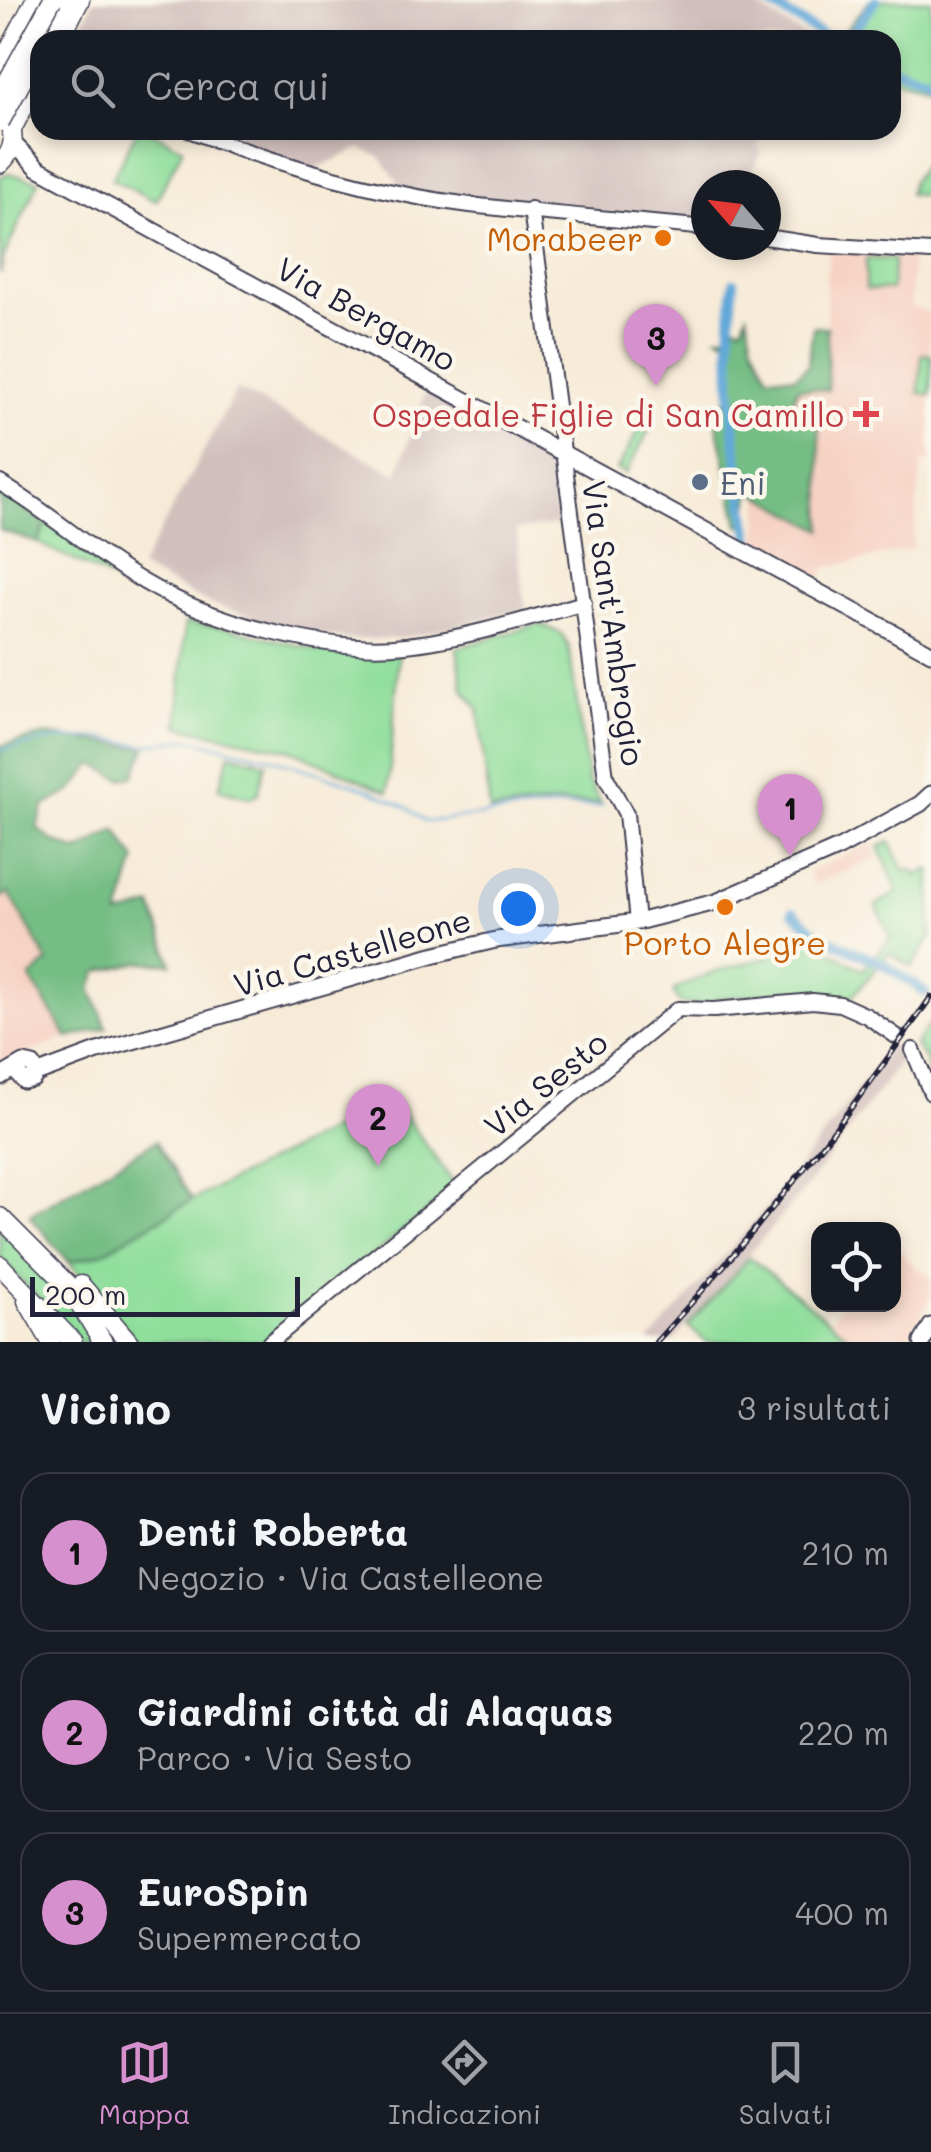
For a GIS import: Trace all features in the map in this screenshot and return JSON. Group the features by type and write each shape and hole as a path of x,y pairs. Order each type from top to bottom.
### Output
{"main road":[{"path":"4,59 35,0"},
{"path":"35,30 52,0"},
{"path":"50,30 66,0"},
{"path":"64,30 80,0"},
{"path":"0,94 30,40"},
{"path":"6,127 30,71"},
{"path":"6,127 30,91"},
{"name":"Via Bergamo","path":"6,127 2,163 38,168 931,652"},
{"name":"Via Bergamo","path":"6,127 38,168"},
{"name":"Via Castelleone","path":"0,1080 448,951 496,940 637,922 739,894 886,824 931,794"},
{"path":"0,1217 78,1282 129,1342"},
{"path":"22,1235 68,1286 103,1342"},
{"path":"4,1268 51,1342"},
{"path":"4,1268 73,1342"},
{"path":"922,1342 931,1326"}],"street":[{"path":"4,59 30,64"},
{"path":"215,140 335,179 468,204 691,226"},
{"name":"Via Sant'Ambrogio","path":"531,210 606,777 626,814 637,922"},
{"path":"781,239 931,252"},
{"path":"0,483 142,581 174,598 232,620 328,644 368,646 434,640 584,603"},
{"name":"Via Sesto","path":"270,1342 678,1009 840,1004 896,1036"},
{"path":"912,1050 931,1093"}],"shaded area":[{"path":"94,0 746,0 796,30 79,30"},
{"path":"228,140 761,140 757,148 762,151 752,170 691,170 691,222 463,200 403,189 380,157 360,148 313,170"},
{"name":"Ospedale Figlie di San Camillo","path":"829,250 912,256 911,306 931,313 931,461 922,462 912,549 826,568 819,583 757,549 760,496 823,529 816,423 797,411 793,402 798,388 828,390"},
{"path":"237,389 397,474 426,391 455,404 456,416 492,435 498,431 557,461 565,524 516,530 525,609 403,638 350,640 295,630 208,603 140,568"},
{"path":"871,843 878,858 814,884 811,871"},
{"path":"9,893 48,962 30,978 68,1038 0,1063 0,898"},
{"path":"892,1044 906,1054 805,1189 673,1342 649,1342 782,1190"},
{"path":"901,1252 931,1276 931,1296 906,1342 855,1342 831,1319 836,1312 901,1312"}],"green space":[{"path":"870,0 931,0 931,87 901,80 901,30 847,28"},
{"path":"132,140 167,140 183,148 156,201 112,179"},
{"path":"931,155 931,197 909,194 912,181"},
{"path":"8,173 39,181 3,258 0,274 0,177"},
{"path":"866,259 894,259 891,290 866,289"},
{"path":"747,314 753,344 768,375 795,377 808,365 813,327 827,327 828,390 798,388 794,402 819,429 823,530 752,491 745,526 739,525 716,420 728,396 729,341 718,336 734,333 735,324 742,327"},
{"path":"922,354 931,355 931,395 919,393"},
{"path":"641,426 649,430 626,474 617,470"},
{"path":"0,492 46,523 38,543 0,530"},
{"path":"46,523 138,587 136,590 38,543"},
{"path":"185,623 229,628 321,651 399,654 388,792 291,750 178,726"},
{"path":"539,624 561,633 569,647 588,781 601,803 559,803 490,811 478,708 463,689 457,648"},
{"path":"46,735 146,748 133,777 122,779 93,764 73,790 44,806 37,828 53,841 78,851 116,830 136,860 119,916 152,906 172,964 141,962 98,972 91,988 107,1028 68,1038 30,978 48,962 9,893 0,898 0,746"},
{"path":"230,753 266,763 258,794 251,798 219,789"},
{"path":"890,842 905,871 912,869 916,876 931,869 931,937 912,967 889,953 848,1002 777,1000 770,994 716,998 709,1006 680,1003 673,991 684,985 769,957 768,950 811,934 830,943 827,949 863,970 891,938 876,905 898,892 879,847"},
{"path":"931,1022 931,1078 915,1045"},
{"path":"393,1099 457,1188 264,1342 137,1342 69,1262 102,1253 192,1200"},
{"path":"156,1141 192,1200 102,1253 69,1262 29,1215"},
{"path":"0,1228 52,1281 96,1342 80,1342 0,1258"},
{"path":"749,1257 811,1307 811,1312 818,1312 855,1342 706,1342 688,1326"}],"waterway":[{"path":"763,0 814,30"},
{"path":"854,30 876,0"},
{"path":"901,70 931,80"},
{"path":"734,282 730,348 733,413 751,543"},
{"path":"0,750 58,739 98,738 145,745 188,739 268,757 365,788 408,808 425,822 560,806 603,806"},
{"path":"793,912 819,935 883,964 925,992"}],"railway":[{"path":"656,1342 800,1174 931,997"}],"place":[{"name":"Morabeer","path":"663,238"},
{"name":"EuroSpin","path":"656,386"},
{"name":"Ospedale Figlie di San Camillo","path":"866,414"},
{"name":"Eni","path":"700,482"},
{"name":"Denti Roberta","path":"790,856"},
{"name":"Porto Alegre","path":"725,907"},
{"name":"Giardini città di Alaquas","path":"378,1166"}]}
